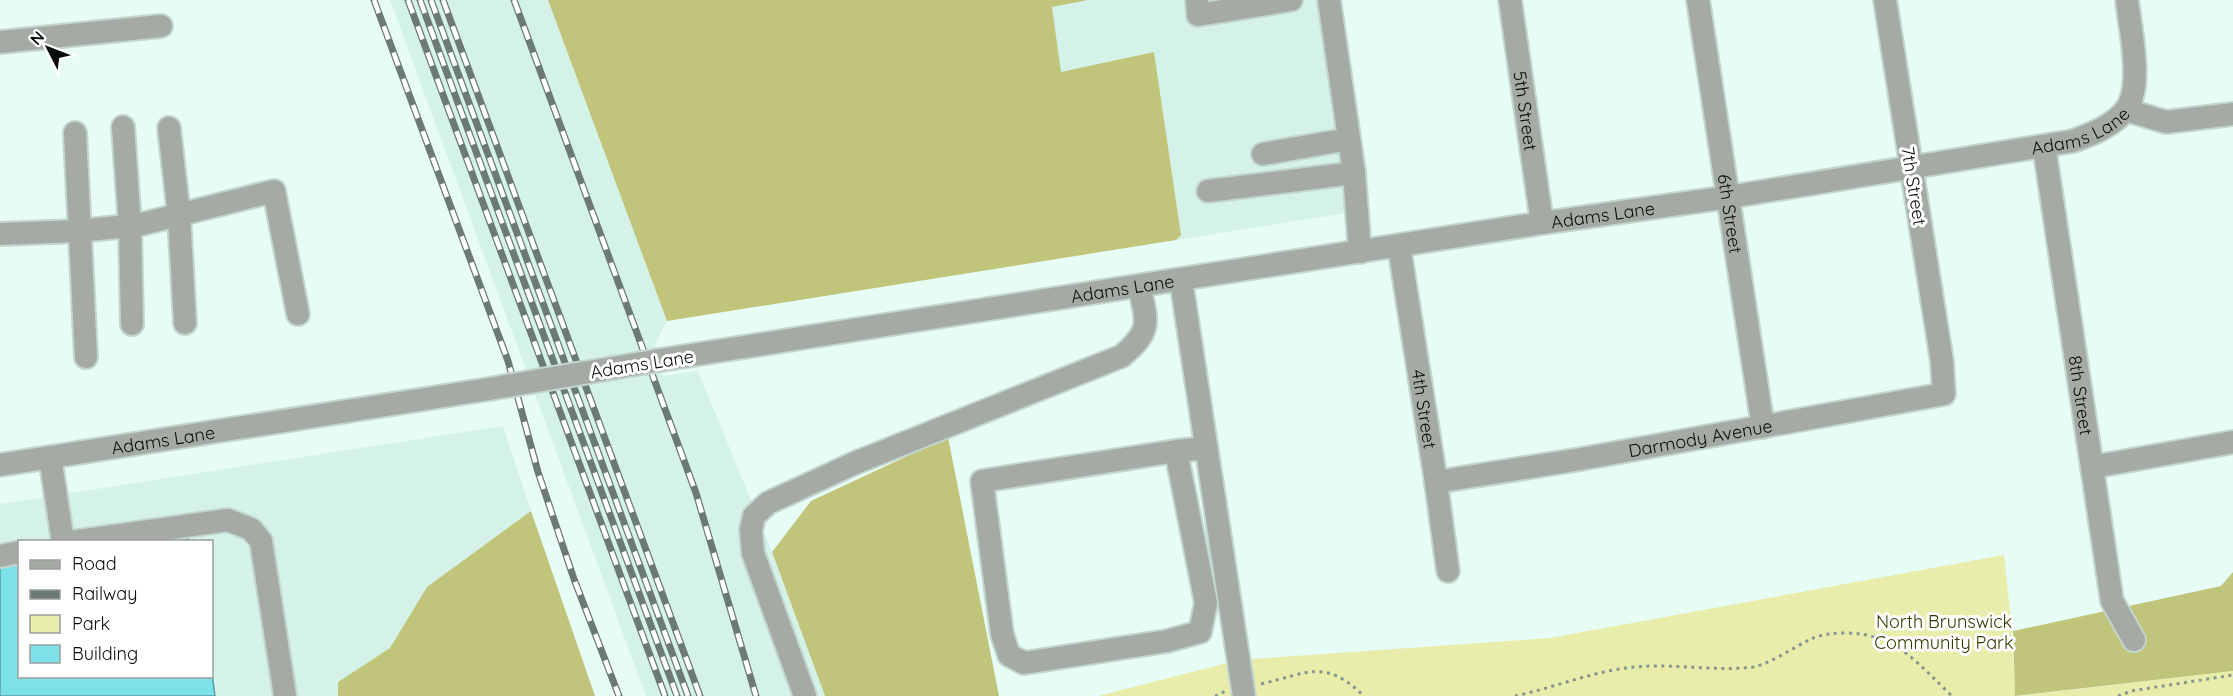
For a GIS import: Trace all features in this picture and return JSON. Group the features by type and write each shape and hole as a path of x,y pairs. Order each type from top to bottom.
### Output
{"street":[{"path":"1197,0 1198,15 1291,0"},
{"path":"1329,0 1354,173 1360,252"},
{"name":"5th Street","path":"1510,0 1542,224"},
{"name":"6th Street","path":"1698,0 1763,427"},
{"name":"7th Street","path":"1885,0 1943,373"},
{"name":"Adams Lane","path":"0,465 660,360 1911,169 2073,141 2110,125 2126,110 2134,92 2134,68 2127,0"},
{"path":"0,42 161,26"},
{"path":"2126,110 2166,122 2233,114"},
{"path":"123,126 130,226 132,324"},
{"path":"169,128 179,215 185,323"},
{"path":"75,133 78,231 86,357"},
{"path":"1263,154 1349,139"},
{"name":"8th Street","path":"2044,146 2112,601 2134,640"},
{"path":"1208,191 1354,173"},
{"path":"0,234 130,226 273,191 298,314"},
{"name":"4th Street","path":"1399,246 1448,571"},
{"path":"1181,280 1206,447 1249,691"},
{"path":"805,696 753,553 751,530 754,516 768,503 855,463 1122,356 1137,343 1145,330 1146,315 1138,287"},
{"name":"Darmody Avenue","path":"1436,482 1944,394 1943,373"},
{"path":"2092,467 2233,442"},
{"path":"1176,451 1206,603 1200,632 1167,641 1024,663 1009,655 1002,634 982,481 1176,451 1206,447"},
{"path":"50,457 63,540"},
{"path":"85,540 228,520 251,528 261,542 285,696"},
{"path":"0,556 18,552"}],"path":[{"path":"1515,696 1626,667 1755,666 1815,638 1830,633 1853,633 1866,634 1884,640 1907,653 1952,696"},
{"path":"1249,691 1306,673 1323,671 1347,680 1364,696"},
{"path":"2118,696 2131,691 2233,675"}],"shaded area":[{"path":"390,0 548,0 667,321 655,344 663,376 698,371 772,552 825,696 646,696"},
{"path":"1088,0 1329,0 1359,211 1176,240 1181,235 1154,52 1061,73 1052,7"},
{"path":"503,426 531,511 427,587 390,648 338,682 338,696 0,696 0,504"}],"green space":[{"path":"548,0 1088,0 1052,7 1061,72 1154,52 1181,235 1176,240 667,321"},
{"path":"948,437 999,696 825,696 772,552 811,501"},
{"path":"531,511 595,696 338,696 338,682 390,648 427,587"},
{"name":"North Brunswick Community Park","path":"2004,555 2012,631 2015,696 1098,696 1239,660 1550,638"},
{"path":"2233,572 2233,671 2015,696 2013,631 2221,586"},
{"name":"North Brunswick Community Park","path":"2233,671 2233,696 2019,696"}],"building":[{"path":"187,531 189,540 135,540"},
{"path":"18,560 18,678 213,678 215,696 0,696 0,563"}],"railway":[{"path":"374,0 508,361 538,472 574,579 619,696"},
{"path":"408,0 665,696"},
{"path":"420,0 677,696"},
{"path":"431,0 688,696"},
{"path":"443,0 700,696"},
{"path":"514,0 696,493 756,696"}]}
